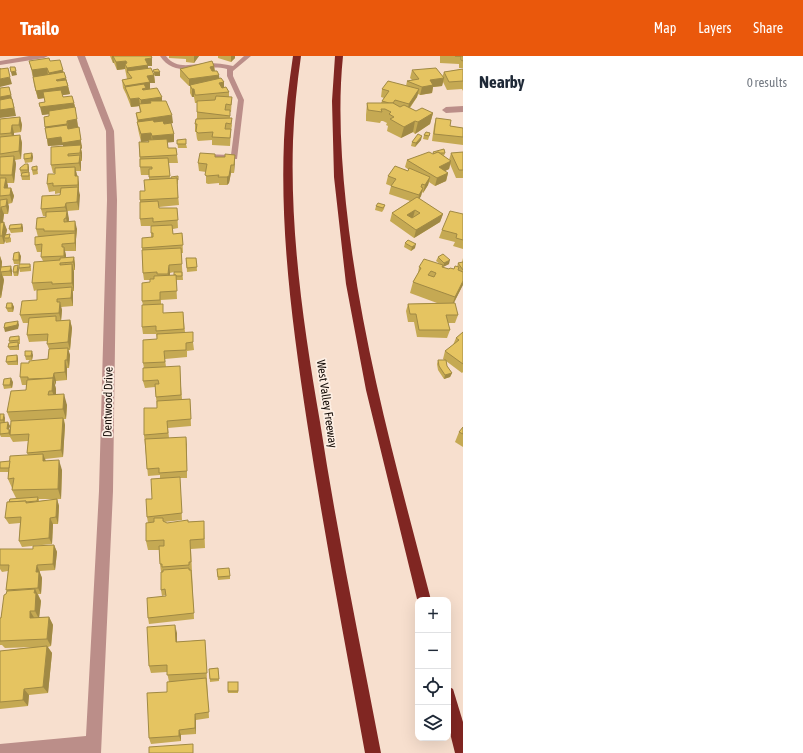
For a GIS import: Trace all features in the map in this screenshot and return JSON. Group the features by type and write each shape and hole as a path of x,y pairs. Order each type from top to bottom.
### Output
{"highway":[{"name":"West Valley Freeway","path":"297,56 291,107 289,172 290,236 297,317 320,468 373,753"},
{"path":"339,56 337,85 338,158 342,208 350,272 364,353 423,597"},
{"path":"451,705 463,753"}],"street":[{"path":"0,63 44,56"},
{"name":"Dentwood Drive","path":"80,56 110,131 112,200 106,491 93,748"},
{"path":"446,110 463,109"},
{"path":"0,752 93,748"}],"lane":[{"path":"163,56 169,64 179,67 211,64 234,68 248,56"},
{"path":"201,156 234,157 241,100 230,76 230,67"}],"building":[{"path":"113,56 151,56 152,58 145,59 148,65 127,68 125,64 127,63 126,61 116,62"},
{"path":"49,58 50,61 60,60 63,70 49,73 47,68 32,70 29,61"},
{"path":"212,61 214,66 210,67 212,71 217,71 219,75 189,79 180,69"},
{"path":"10,67 15,67 16,71 11,72"},
{"path":"8,68 10,77 0,79 0,69"},
{"path":"151,68 154,75 147,76 150,82 125,86 122,80 132,78 127,71"},
{"path":"436,68 444,78 430,80 433,85 422,87 407,81 419,79 412,70"},
{"path":"158,69 160,72 154,72 153,70"},
{"path":"463,69 463,81 449,82 444,72"},
{"path":"64,72 66,78 56,80 66,80 68,86 36,91 33,77"},
{"path":"221,78 224,82 219,83 222,88 226,87 229,92 195,95 194,89 192,89 190,85"},
{"path":"388,81 419,89 409,104 395,100 393,103 389,103 382,101 389,91 382,89"},
{"path":"144,84 146,88 142,89 143,90 157,88 162,97 141,100 139,98 130,99 125,87"},
{"path":"9,87 11,95 0,97 0,88"},
{"path":"61,90 63,97 72,96 74,103 40,107 39,103 45,102 43,92"},
{"path":"216,96 232,97 231,105 226,104 225,110 230,110 230,116 197,112 197,101 215,100"},
{"path":"12,99 14,108 0,110 0,100"},
{"path":"150,101 166,101 172,115 138,120 136,113 141,112 139,104 151,103"},
{"path":"367,103 393,103 400,107 404,105 416,111 422,108 433,113 418,122 415,121 404,127 390,119 394,117 389,114 391,112 385,109 381,109 382,112 368,110"},
{"path":"75,107 77,119 67,121 67,124 45,127 44,117 49,116 49,111"},
{"path":"20,117 19,125 12,125 11,133 0,134 0,119"},
{"path":"232,118 231,124 226,123 225,129 231,129 230,138 212,137 213,132 198,133 196,131 196,119"},
{"path":"436,118 451,120 450,126 463,128 463,137 434,134"},
{"path":"153,120 154,122 163,121 164,124 171,123 174,134 152,136 151,133 141,134 137,122"},
{"path":"67,125 68,129 79,127 81,140 62,143 61,137 47,139 45,128"},
{"path":"426,132 430,133 429,136 424,135"},
{"path":"418,134 422,136 416,143 412,142"},
{"path":"20,135 19,151 0,154 0,137"},
{"path":"167,139 168,148 176,148 177,155 140,157 139,142"},
{"path":"186,139 186,144 177,144 177,140"},
{"path":"81,145 80,153 68,154 68,156 80,155 79,163 51,165 51,147"},
{"path":"444,149 445,153 438,152 434,154 433,152"},
{"path":"429,152 433,154 438,152 451,161 439,167 448,173 437,178 407,160"},
{"path":"463,152 463,170 459,170 451,153"},
{"path":"32,153 31,158 24,159 24,154"},
{"path":"200,153 215,154 215,157 225,157 225,154 235,155 234,165 231,165 229,176 218,177 219,175 205,175 207,164 198,163"},
{"path":"14,156 12,175 0,175 0,157"},
{"path":"168,158 170,176 149,177 149,169 152,169 152,167 140,167 140,159"},
{"path":"25,164 28,164 28,170 20,170 20,168"},
{"path":"37,166 37,170 32,170 32,167"},
{"path":"395,166 408,171 409,168 430,177 425,185 422,184 421,187 423,188 419,195 391,186 396,179 388,176"},
{"path":"75,167 75,176 78,176 78,185 53,186 53,183 47,184 48,174 55,174 55,168"},
{"path":"29,172 29,176 21,176 22,173"},
{"path":"178,176 178,180 177,178 171,179 171,177"},
{"path":"0,178 6,178 4,188 11,188 10,195 0,196"},
{"path":"177,178 178,198 140,200 140,191 145,191 144,180"},
{"path":"78,187 77,202 66,203 65,207 41,209 42,196 60,195 61,188"},
{"path":"417,197 443,214 416,230 392,213","holes":["415,210 420,213 412,218 407,215"]},
{"path":"7,199 6,206 1,207 0,216 0,200"},
{"path":"158,201 159,208 177,208 178,220 153,222 153,218 140,219 140,202"},
{"path":"378,203 385,205 383,208 376,206"},
{"path":"67,211 64,222 75,221 75,231 44,231 44,229 36,229 37,218 46,217 46,212"},
{"path":"450,211 463,214 463,240 456,238 457,234 442,230"},
{"path":"4,222 2,236 0,236 0,223"},
{"path":"22,224 21,228 9,229 10,225"},
{"path":"172,225 173,234 182,233 183,245 142,248 142,238 153,237 153,233 151,233 151,226"},
{"path":"75,233 75,243 62,244 62,247 64,247 64,256 41,257 42,244 35,245 35,237"},
{"path":"10,234 9,238 4,238 5,235"},
{"path":"408,240 416,244 412,247 405,243"},
{"path":"181,248 182,264 169,265 168,274 157,274 157,272 143,273 142,250"},
{"path":"19,252 19,260 13,260 14,253"},
{"path":"443,254 450,260 444,263 438,257"},
{"path":"74,257 73,262 60,263 60,265 72,264 72,283 32,283 34,262 60,260 60,258"},
{"path":"186,258 196,258 197,267 187,268"},
{"path":"424,259 443,265 442,267 449,269 454,269 455,266 459,267 458,270 463,272 463,281 455,297 413,282 421,268 419,267","holes":["431,271 436,273 434,277 428,275"]},
{"path":"463,262 463,270 458,263"},
{"path":"19,264 30,264 30,267 19,268"},
{"path":"18,265 17,272 13,272 14,266"},
{"path":"11,266 10,271 0,272 1,267"},
{"path":"174,272 182,272 182,276 174,275"},
{"path":"176,275 177,291 160,292 160,300 142,301 142,283 150,282 150,279 154,279 154,276"},
{"path":"72,287 71,298 57,299 57,302 60,302 59,313 20,315 22,301 37,300 37,290"},
{"path":"7,303 12,303 12,308 6,308"},
{"path":"455,303 458,315 446,315 450,330 419,330 416,314 410,314 408,304"},
{"path":"163,304 163,313 183,312 184,329 156,331 156,326 142,327 142,305"},
{"path":"56,316 56,321 70,320 68,342 47,344 48,334 27,335 29,318"},
{"path":"18,321 17,325 4,328 5,323"},
{"path":"193,332 193,342 186,343 186,350 164,351 165,362 143,363 143,340 157,339 157,334"},
{"path":"463,332 463,364 445,351 459,340 456,338"},
{"path":"19,336 19,340 9,341 10,337"},
{"path":"18,342 18,346 8,347 9,343"},
{"path":"68,348 67,360 65,360 65,372 54,373 53,378 28,379 28,377 20,377 21,363 48,359 49,349"},
{"path":"25,351 32,351 31,356 25,356"},
{"path":"17,355 17,361 6,362 7,356"},
{"path":"438,360 446,360 447,366 452,373 445,375 439,366"},
{"path":"180,366 181,395 156,397 155,384 159,384 158,380 143,381 143,368"},
{"path":"11,378 10,385 3,385 4,379"},
{"path":"53,378 52,391 49,391 48,395 64,394 63,409 7,412 11,391 26,390 27,380"},
{"path":"190,399 191,419 167,421 168,433 144,435 144,408 157,408 157,401"},
{"path":"0,414 4,414 3,420 0,420"},
{"path":"63,418 61,450 27,453 29,434 10,435 11,421"},
{"path":"8,422 7,429 9,429 9,433 0,434 0,423"},
{"path":"463,427 463,434 459,432"},
{"path":"186,437 187,471 159,473 159,468 147,469 145,439"},
{"path":"43,454 43,461 59,460 58,489 12,490 14,478 8,479 10,456"},
{"path":"10,461 9,468 0,468 0,462"},
{"path":"180,477 182,513 147,517 146,499 152,499 151,479"},
{"path":"38,497 37,501 9,502 10,499"},
{"path":"57,499 56,517 50,518 49,538 19,541 21,517 5,518 7,502 26,501 26,503"},
{"path":"154,518 163,518 163,521 167,523 188,520 188,522 204,521 204,539 190,540 191,562 189,562 189,565 162,567 162,564 160,564 159,546 164,546 164,540 146,541 146,523 154,522"},
{"path":"54,545 53,564 37,565 36,572 39,572 38,588 6,590 9,565 0,565 0,549 33,549 33,546"},
{"path":"189,568 189,570 191,570 194,613 148,618 147,598 166,596 165,589 161,590 161,572 163,572 163,570"},
{"path":"229,568 230,576 218,577 217,569"},
{"path":"35,589 35,611 30,611 30,618 49,617 47,639 0,641 0,618 4,595 7,591"},
{"path":"175,625 176,642 205,640 207,673 167,675 167,665 149,666 147,627"},
{"path":"47,646 43,687 24,689 23,700 0,702 0,651"},
{"path":"218,668 219,679 210,679 209,669"},
{"path":"206,678 209,712 195,714 195,728 179,730 179,736 149,738 147,693 167,692 167,682"},
{"path":"228,682 238,682 238,691 228,691"},
{"path":"193,744 193,753 149,753 149,747"}]}
